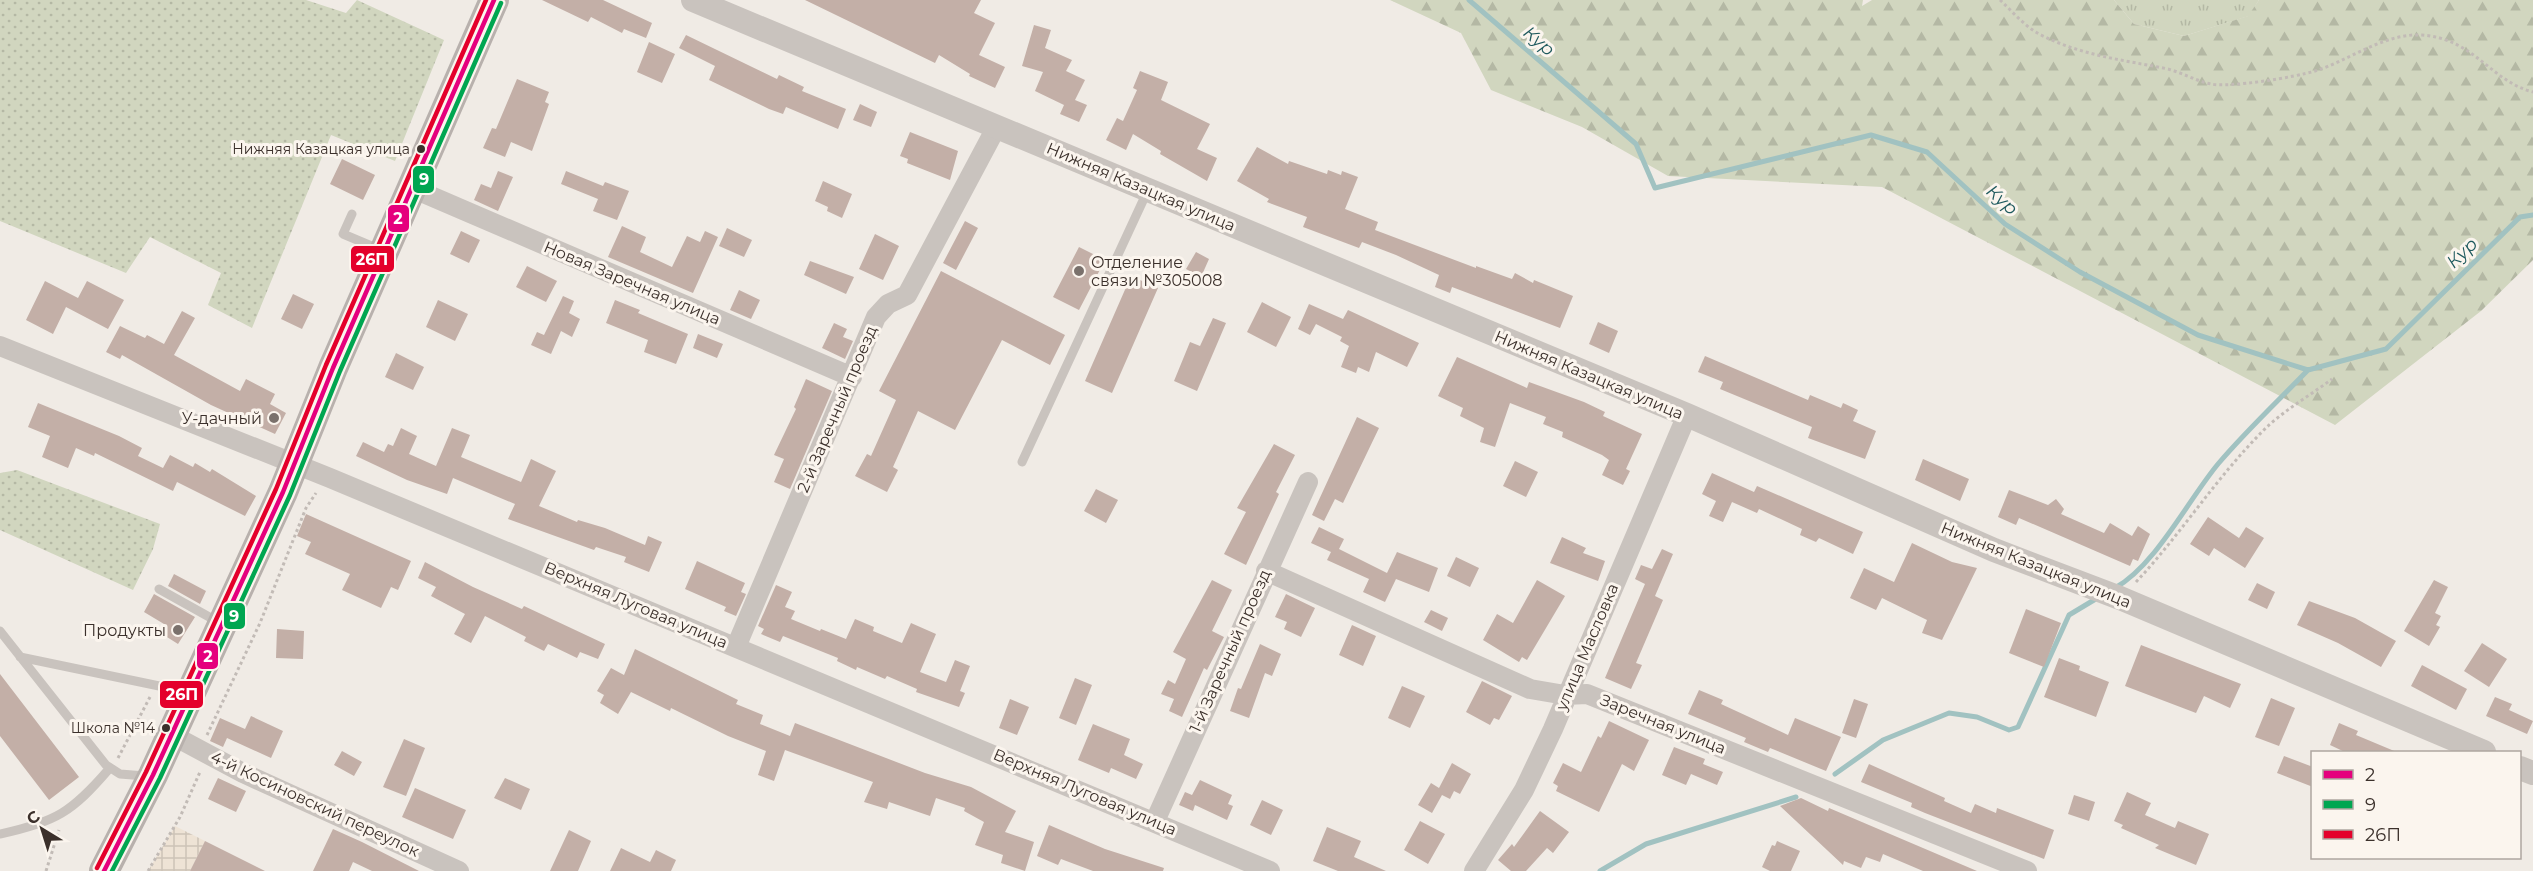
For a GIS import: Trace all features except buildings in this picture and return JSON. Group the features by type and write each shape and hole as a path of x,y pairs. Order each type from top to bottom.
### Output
{"main road":[{"path":"104,871 153,775 223,624 383,251 494,0"}],"street":[{"name":"Нижняя Казацкая улица","path":"693,0 1687,415 1994,550 2120,598 2479,751"},
{"name":"2-й Заречный проезд","path":"736,647 876,317 888,304 906,296 997,126"},
{"name":"Новая Заречная улица","path":"412,188 852,377"},
{"name":"Верхняя Луговая улица","path":"0,346 294,463 1270,871"},
{"name":"улица Масловка","path":"1474,871 1524,790 1687,415"},
{"name":"1-й Заречный проезд","path":"1155,821 1308,482"},
{"name":"Заречная улица","path":"1266,571 1530,689 1565,695 1587,694 2027,871"},
{"name":"4-й Косиновский переулок","path":"172,735 243,773 459,871"}],"lane":[{"path":"1022,462 1148,190"},
{"path":"352,214 343,234 383,251"},
{"path":"159,589 223,624"},
{"path":"0,631 109,769 124,775 153,775"},
{"path":"20,657 191,693"},
{"path":"0,834 39,826 65,812 89,792 109,769"}],"path":[{"path":"2000,0 2040,34 2063,44 2104,59 2171,70 2213,85 2314,71 2386,40 2421,35 2448,41 2475,53 2513,87 2533,92"},
{"path":"2120,598 2163,554 2229,468 2264,431 2332,379"},
{"path":"148,871 180,817 204,752 260,623 306,508 330,478"},
{"path":"109,769 123,751 156,686"},
{"path":"46,871 65,812"}],"green space":[{"path":"0,0 306,0 346,13 357,0 444,40 395,161 331,135 252,328 208,305 221,273 150,237 126,273 0,221"},
{"path":"1390,0 1863,0 1862,6 1872,0 2114,0 2134,24 2184,36 2248,16 2259,0 2533,0 2533,260 2481,311 2335,425 1882,187 1668,176 1582,127 1491,90 1461,33"},
{"path":"2114,0 2259,0 2249,16 2184,36 2134,24"},
{"path":"17,470 160,524 153,549 133,590 0,530 0,473"}],"shaded area":[{"path":"175,826 205,841 190,871 148,871"}],"waterway":[{"name":"Кур","path":"1469,0 1636,144 1655,188 1871,135 1927,152 2005,224 2080,272 2198,335 2308,370 2386,349 2520,217 2533,215"},
{"path":"2115,588 2130,578 2144,564 2171,531 2218,464 2308,370"},
{"path":"1835,774 1883,740 1949,713 1977,717 2009,730 2018,727 2069,615 2099,597"},
{"path":"1600,871 1646,844 1796,797"}],"transit line":[{"name":"26П","path":"97,868 146,772 276,489 326,365 486,0"},
{"name":"2","path":"104,871 153,775 283,492 333,368 494,0"},
{"name":"9","path":"112,871 160,778 290,495 340,371 501,3"}],"place":[{"name":"Нижняя Казацкая улица","path":"421,149"},
{"name":"Отделение связи №305008","path":"1079,271"},
{"name":"У-дачный","path":"274,418"},
{"name":"Продукты","path":"178,630"},
{"name":"Школа №14","path":"166,728"}]}
